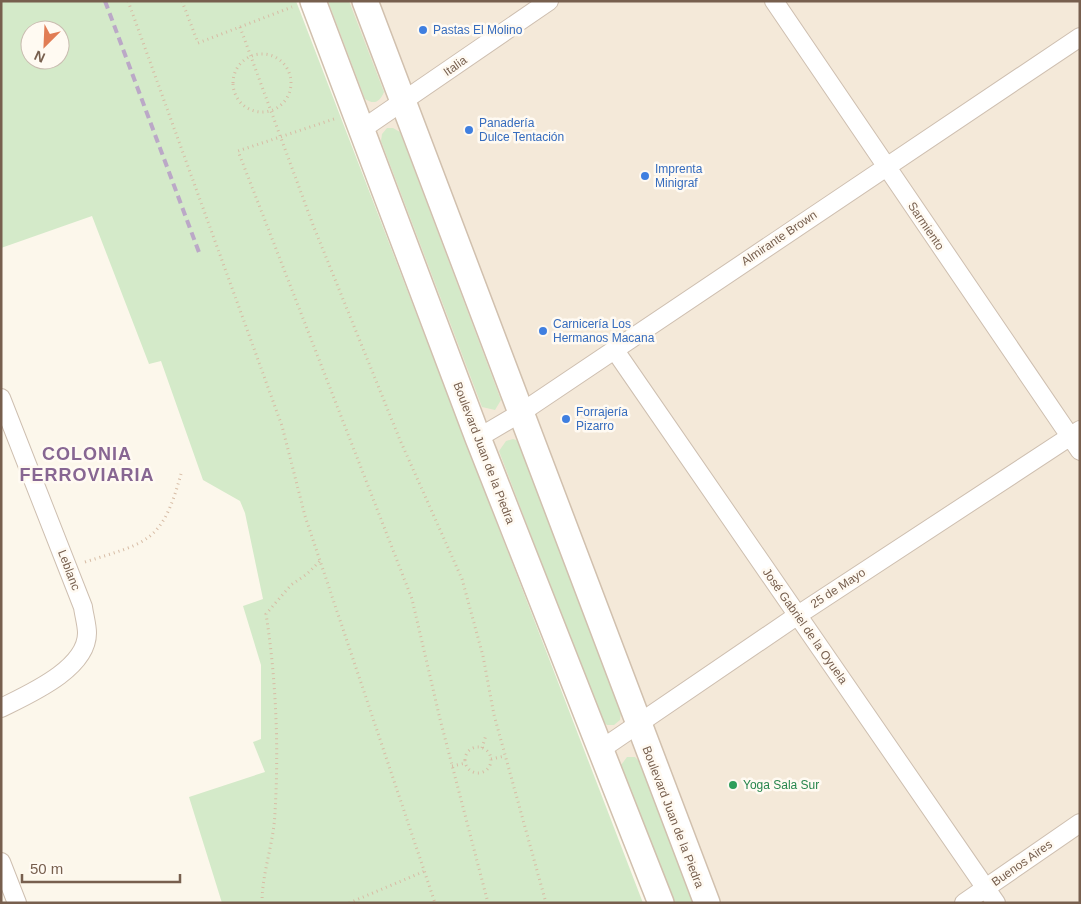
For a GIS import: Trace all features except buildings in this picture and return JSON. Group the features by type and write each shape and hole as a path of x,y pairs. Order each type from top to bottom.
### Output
{"main road":[{"name":"Boulevard Juan de la Piedra","path":"366,1 638,725 707,903"},
{"name":"Boulevard Juan de la Piedra","path":"307,3 358,121 478,438 661,903"}],"street":[{"name":"Italia","path":"358,121 404,101 548,1"},
{"name":"Sarmiento","path":"774,1 886,167 1077,439"},
{"name":"Almirante Brown","path":"478,438 522,412 1080,37"},
{"name":"José Gabriel de la Oyuela","path":"614,349 996,903"},
{"name":"Leblanc","path":"1,398 83,606 87,634 80,657 60,675 36,691 1,708"},
{"name":"25 de Mayo","path":"600,750 798,615 1077,439"},
{"name":"Buenos Aires","path":"964,903 1080,823"},
{"path":"1,862 17,903"}],"path":[{"path":"128,1 282,426 305,516 322,560 435,903"},
{"path":"182,1 198,43 307,3"},
{"path":"240,27 313,225 400,440 462,580 483,656 494,715 546,903"},
{"path":"268,54 277,58 285,65 289,74 289,93 284,101 271,110 259,112 250,109 242,104 233,88 235,70 241,62 250,56 268,54"},
{"path":"358,121 281,137 238,151 412,599 452,766 488,903"},
{"path":"68,568 140,544 154,533 160,528 174,499 181,474"},
{"path":"262,903 262,886 275,814 275,670 266,614 291,585 322,560"},
{"path":"482,748 486,735"},
{"path":"482,748 488,752 491,759 486,770 478,773 470,770 466,763 469,751 482,748"},
{"path":"491,759 505,756"},
{"path":"452,766 466,763"},
{"path":"349,903 425,871"}],"shaded area":[{"path":"313,1 1080,1 1080,903 661,903"}],"green space":[{"path":"1,1 296,1 643,903 222,903 189,797 265,772 253,742 261,739 261,665 243,606 263,599 245,513 240,501 203,480 161,361 149,364 92,216 1,248"},
{"path":"328,1 349,1 384,92 376,102 365,99"},
{"path":"387,128 393,128 400,132 501,400 495,410 482,407 381,141 382,134"},
{"path":"513,439 519,441 621,712 620,720 614,725 607,725 601,720 499,451 506,441"},
{"path":"627,757 635,757 643,765 695,903 669,903 622,774 621,765"}],"railway":[{"path":"105,1 200,255"}],"place":[{"name":"Pastas El Molino","path":"423,30"},
{"name":"Panadería Dulce Tentación","path":"469,130"},
{"name":"Imprenta Minigraf","path":"645,176"},
{"name":"Carnicería Los Hermanos Macana","path":"543,331"},
{"name":"Forrajería Pizarro","path":"566,419"},
{"name":"Yoga Sala Sur","path":"733,785"}],"district":[{"name":"COLONIA FERROVIARIA","path":"87,464"}]}
